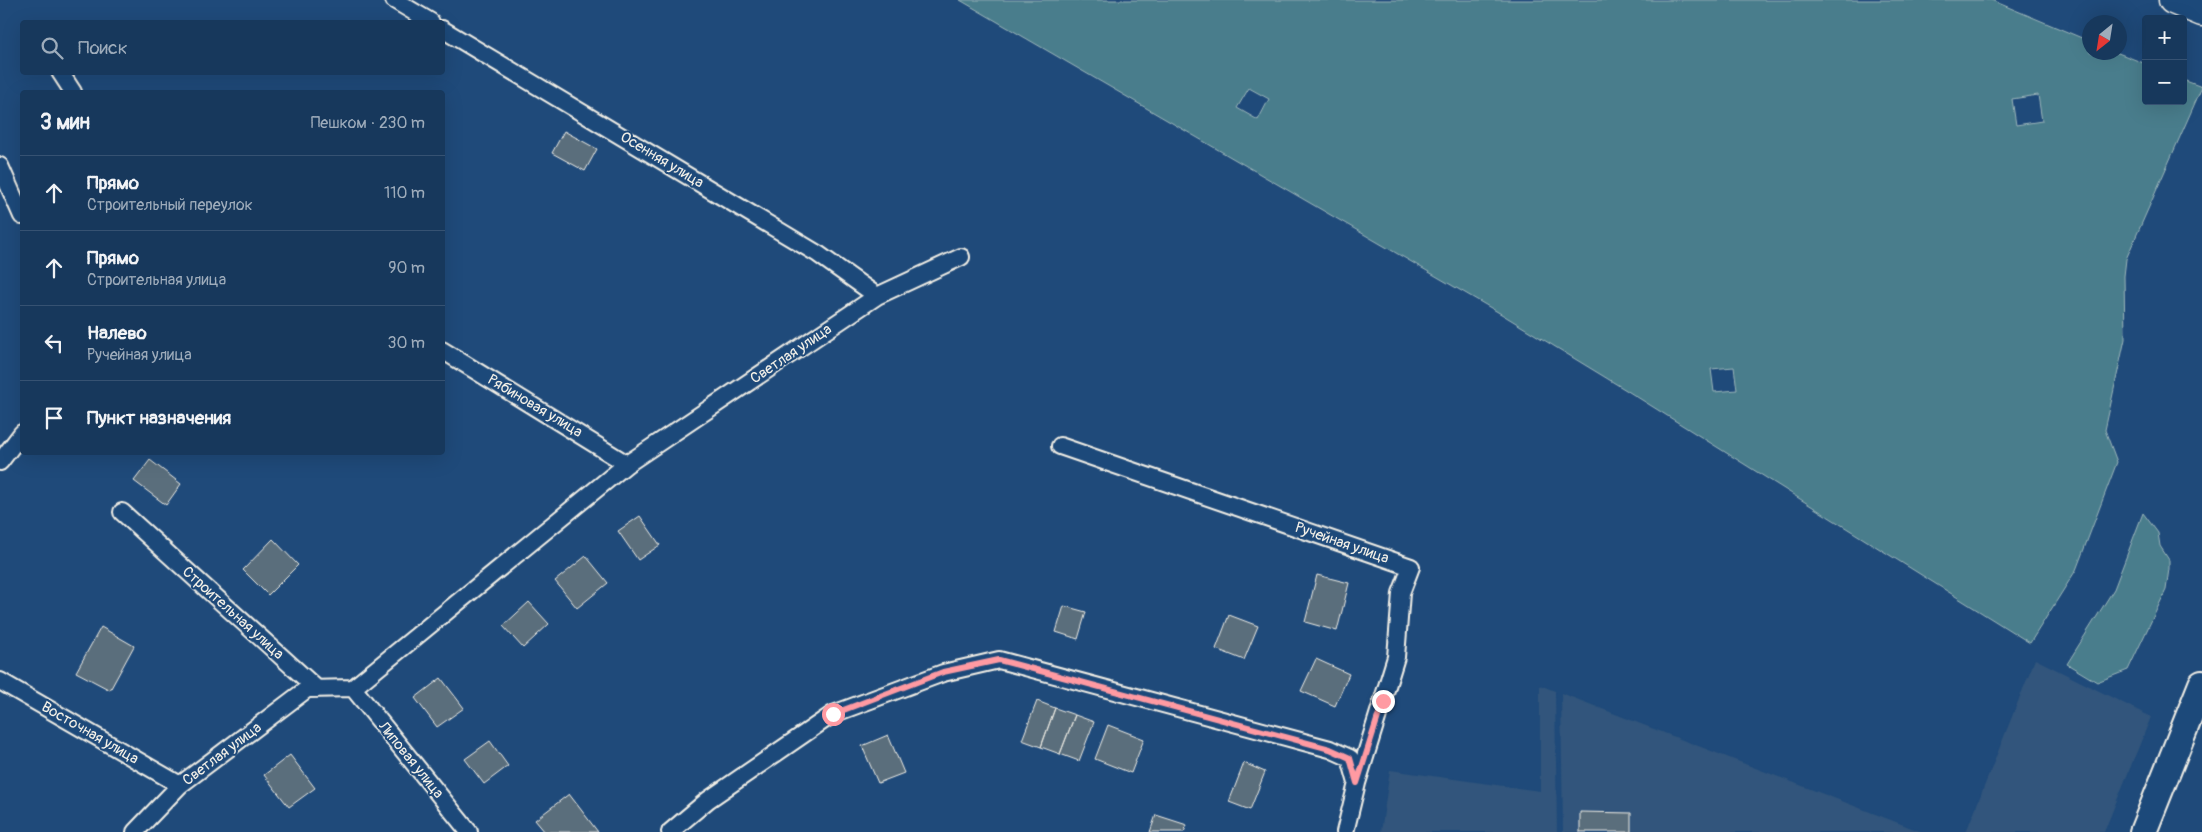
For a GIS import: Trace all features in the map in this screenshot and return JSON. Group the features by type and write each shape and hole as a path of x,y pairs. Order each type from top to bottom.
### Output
{"highway":[{"path":"2174,0 2202,12"}],"main road":[{"path":"2143,832 2202,684"}],"street":[{"path":"394,0 428,20"},
{"name":"Осенняя улица","path":"445,31 818,254 877,296"},
{"path":"62,75 72,90"},
{"path":"0,166 20,211"},
{"name":"Светлая улица","path":"353,688 627,464 877,296 961,257"},
{"name":"Рябиновая улица","path":"445,352 627,464"},
{"path":"0,462 20,435"},
{"name":"Ручейная улица","path":"1060,446 1412,567 1401,593 1396,657 1357,783"},
{"name":"Строительная улица","path":"122,512 317,689"},
{"path":"670,832 708,800 833,714 943,672 999,660 1330,749 1350,758 1357,783 1345,832"},
{"name":"Восточная улица","path":"0,681 180,785"},
{"path":"317,689 353,688"},
{"name":"Липовая улица","path":"353,688 469,832"},
{"name":"Светлая улица","path":"135,832 180,785 307,689 317,689"}],"shaded area":[{"path":"960,0 1991,0 2082,38 2082,60 2127,60 2127,57 2142,62 2142,105 2187,105 2187,81 2202,87 2126,259 2124,276 2125,339 2105,430 2117,462 2076,570 2030,643 1503,315","holes":["1249,88 1269,99 1258,120 1237,108","2038,95 2042,121 2016,125 2012,99","1734,367 1737,390 1714,392 1711,369"]},
{"path":"2143,513 2158,533 2160,546 2169,560 2166,590 2128,670 2097,682 2067,664 2114,589"},
{"path":"2035,659 2151,717 2104,832 1966,832"},
{"path":"1540,685 1555,691 1557,832 1381,832 1390,770 1540,791"},
{"path":"1561,693 1641,724 1922,832 1563,832"}],"building":[{"path":"564,131 597,149 585,171 552,153"},
{"path":"150,460 181,484 166,505 134,481"},
{"path":"640,516 660,545 638,560 618,531"},
{"path":"273,539 298,565 268,595 243,570"},
{"path":"586,556 608,583 577,608 555,581"},
{"path":"1317,575 1349,583 1337,631 1305,622"},
{"path":"529,602 549,624 523,648 503,626"},
{"path":"1064,606 1086,612 1078,639 1056,632"},
{"path":"1229,615 1258,626 1244,660 1216,649"},
{"path":"101,627 134,646 110,690 76,672"},
{"path":"1316,659 1349,674 1335,706 1301,691"},
{"path":"441,678 464,708 437,727 415,698"},
{"path":"1037,701 1055,708 1041,747 1022,740"},
{"path":"1055,708 1075,715 1060,754 1041,747"},
{"path":"1075,715 1094,722 1079,761 1060,754"},
{"path":"1108,725 1144,739 1131,773 1095,759"},
{"path":"888,735 904,773 878,783 862,746"},
{"path":"490,741 508,766 484,784 465,759"},
{"path":"290,755 315,788 289,807 264,775"},
{"path":"1244,763 1265,772 1250,810 1229,802"},
{"path":"569,794 598,832 545,832 535,820"},
{"path":"1580,812 1631,813 1631,832 1580,832"},
{"path":"1156,815 1187,825 1184,832 1150,832"}],"route":[{"path":"833,714 943,672 999,660 1330,749 1350,758 1357,783 1383,701"}]}
